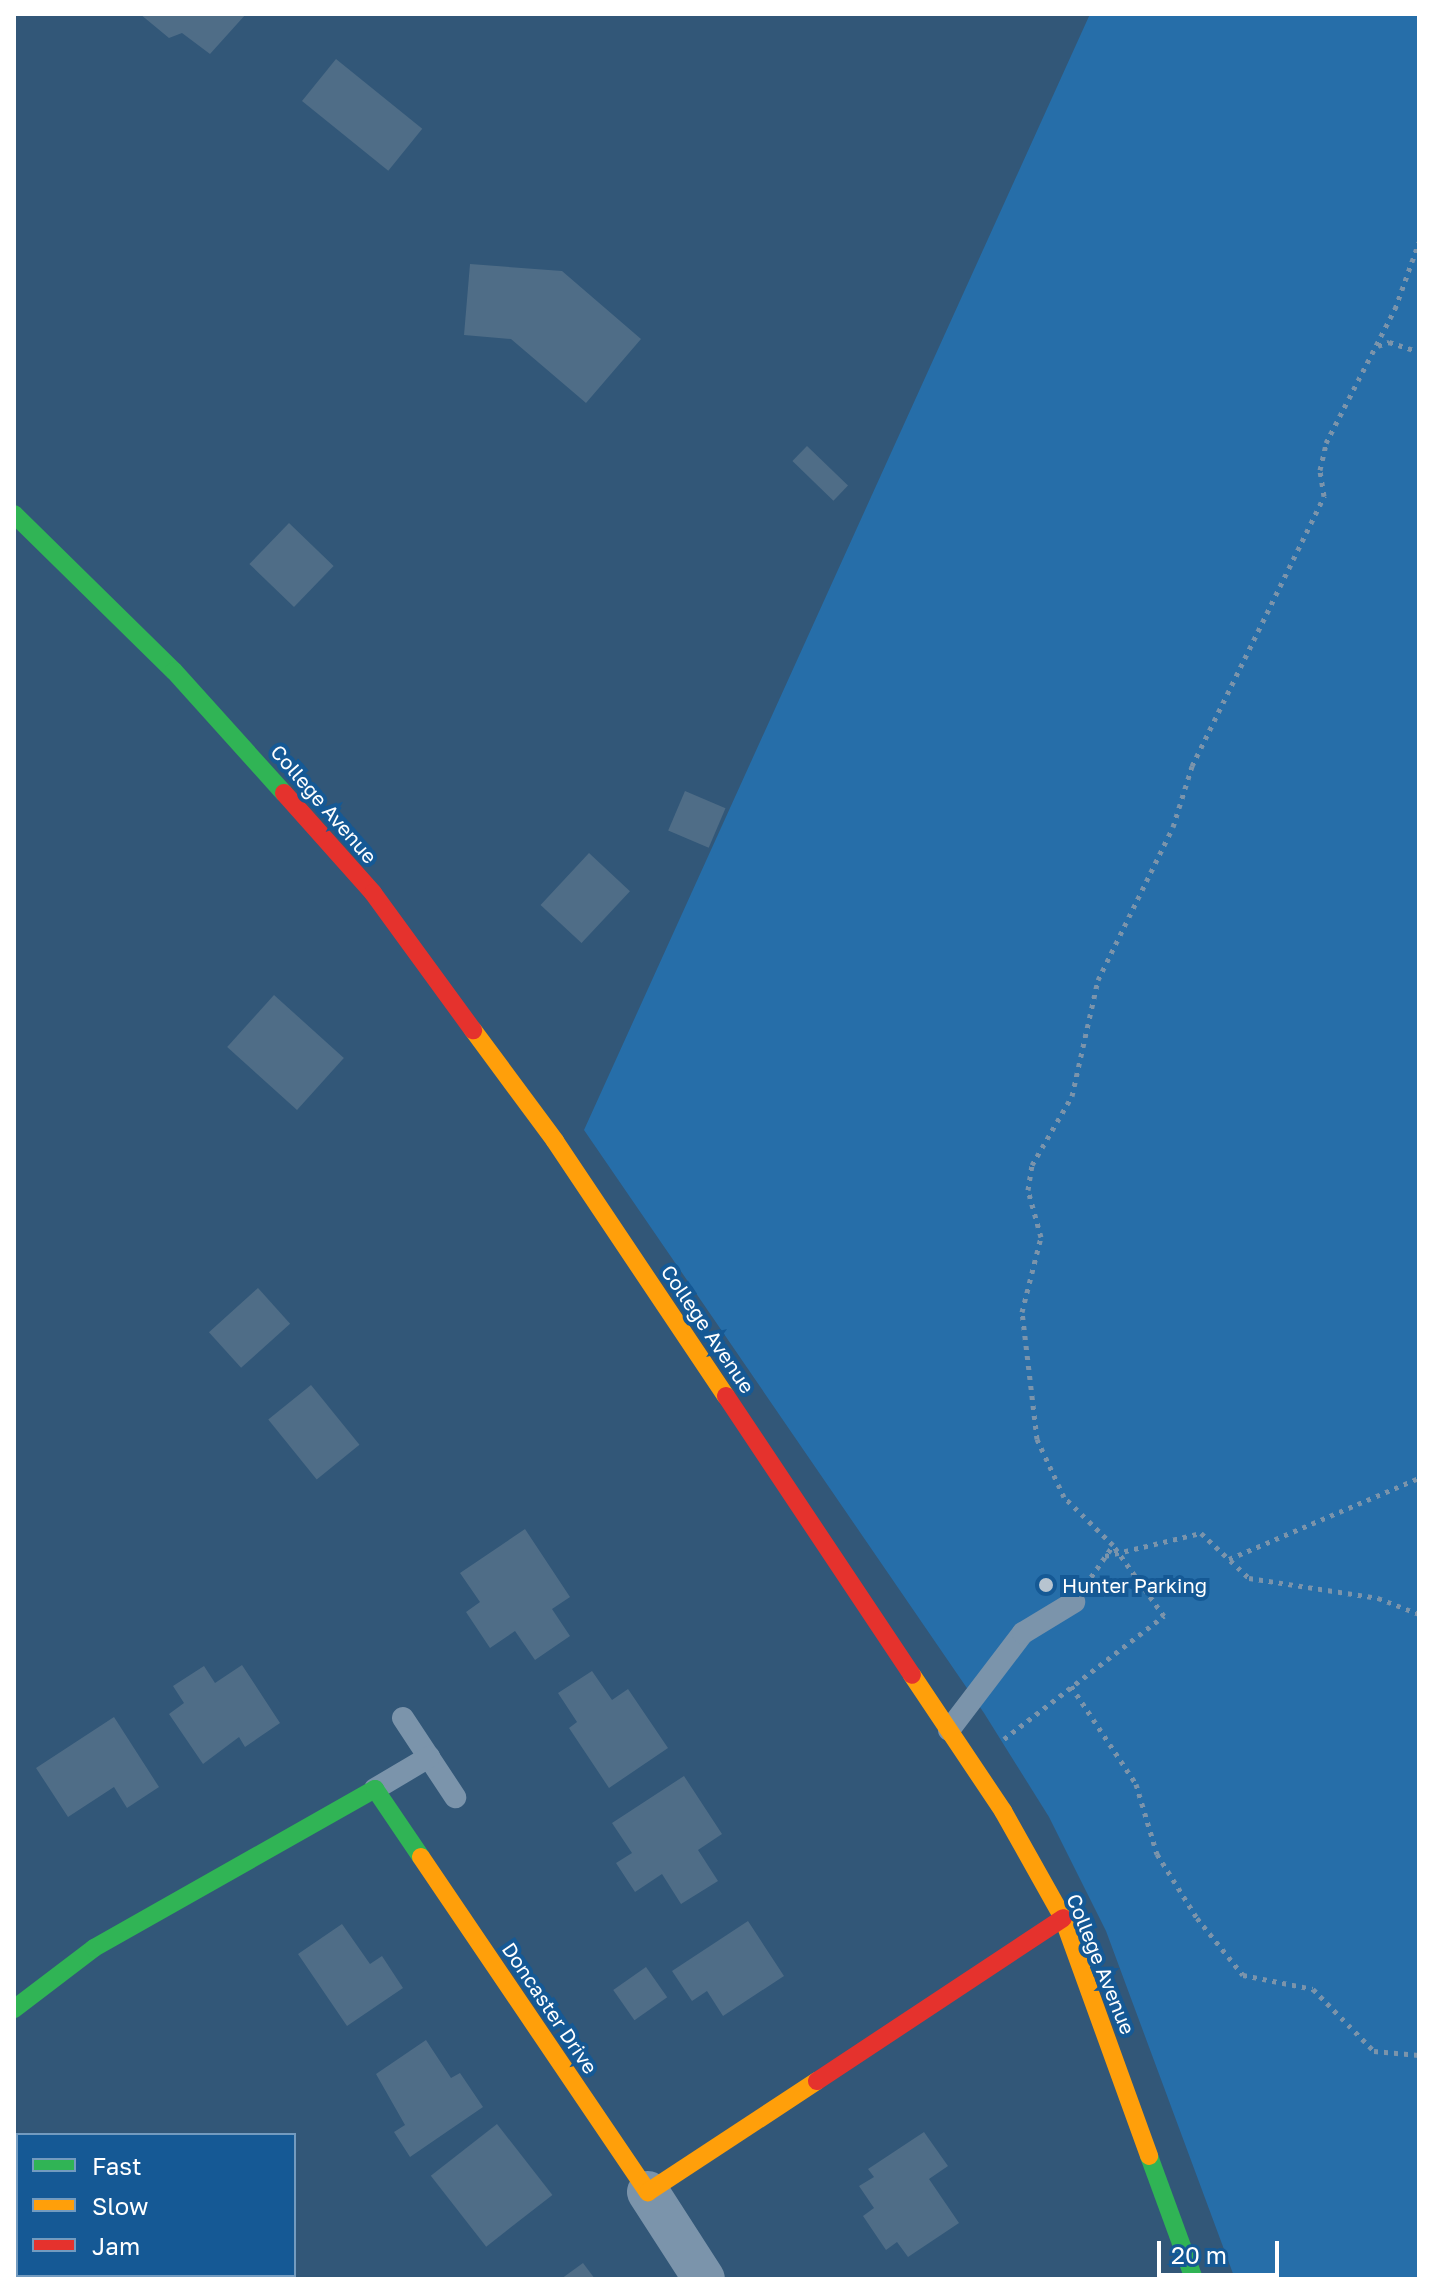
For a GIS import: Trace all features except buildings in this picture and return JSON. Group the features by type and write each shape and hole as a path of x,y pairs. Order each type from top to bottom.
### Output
{"street":[{"name":"College Avenue","path":"14,514 174,671 402,930 555,1141 949,1730 1063,1918 1194,2279"},
{"path":"14,2009 94,1948 375,1789"},
{"name":"Doncaster Drive","path":"375,1789 648,2192"},
{"path":"704,2279 648,2192 1063,1918"}],"lane":[{"path":"949,1730 1023,1633 1074,1602"},
{"path":"403,1718 455,1797"},
{"path":"375,1789 429,1757"}],"path":[{"path":"973,1766 1164,1616 1113,1545 1064,1497 1037,1439 1022,1312 1041,1237 1028,1190 1032,1165 1072,1096 1098,980 1173,827 1192,766 1324,496 1320,470 1326,443 1377,346 1417,258 1419,242"},
{"path":"1377,346 1389,342 1419,352"},
{"path":"1229,1559 1419,1478"},
{"path":"1105,1556 1121,1555 1201,1533 1249,1578 1378,1598 1419,1614"},
{"path":"1074,1602 1113,1545"},
{"path":"1071,1686 1136,1784 1157,1854 1197,1918 1243,1975 1313,1989 1374,2051 1419,2055"}],"shaded area":[{"path":"1090,14 1419,14 1419,2279 1235,2279 1106,1931 1049,1817 984,1713 584,1130"}],"traffic: fast":[{"path":"14,514 174,671 284,793"},
{"path":"14,2009 94,1948 375,1789 421,1857"},
{"path":"1149,2156 1194,2279"}],"traffic: slow":[{"path":"473,1030 555,1141 726,1396"},
{"path":"912,1675 1003,1811 1063,1918 1149,2156"},
{"path":"421,1857 648,2192 817,2081"}],"traffic: jam":[{"path":"284,793 373,893 473,1030"},
{"path":"726,1396 912,1675"},
{"path":"817,2081 1063,1918"}],"place":[{"name":"Hunter Parking","path":"1046,1585"}]}
